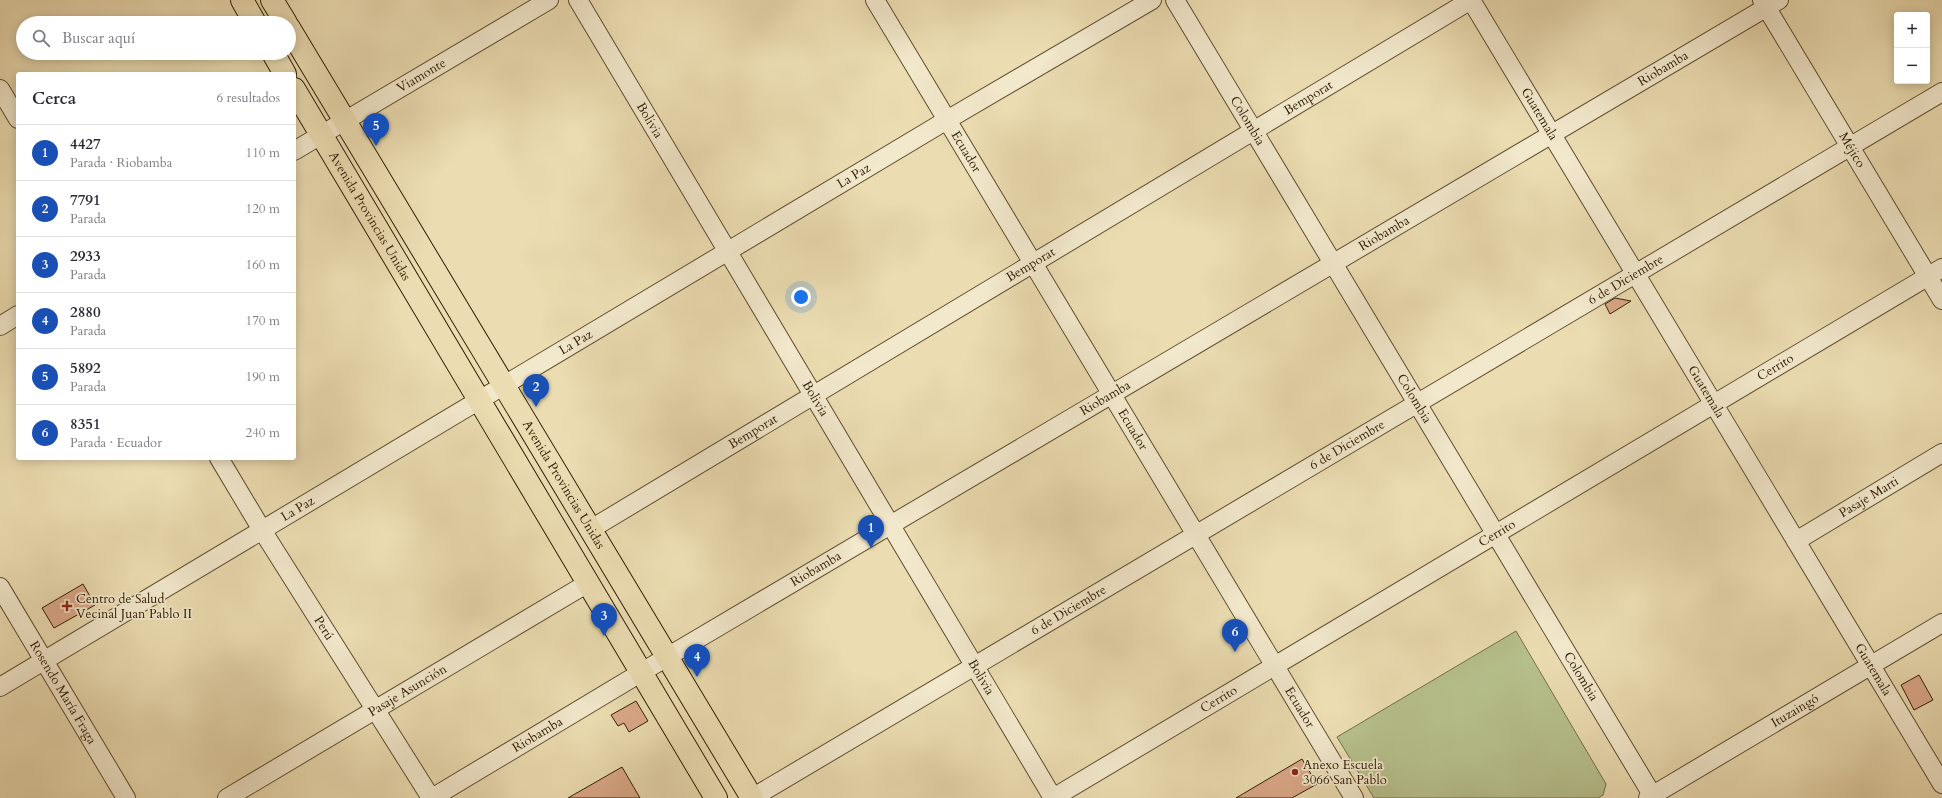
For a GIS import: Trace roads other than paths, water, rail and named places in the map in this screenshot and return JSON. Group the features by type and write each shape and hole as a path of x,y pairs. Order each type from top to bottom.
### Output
{"main road":[{"path":"242,0 251,16"},
{"path":"272,0 282,16"},
{"name":"Avenida Provincias Unidas","path":"296,40 752,798"},
{"path":"277,60 284,72"},
{"name":"Avenida Provincias Unidas","path":"296,92 716,798"}],"street":[{"name":"Viamonte","path":"296,150 549,0"},
{"name":"Bolivia","path":"578,0 1053,798"},
{"name":"Ecuador","path":"875,0 1354,798"},
{"name":"La Paz","path":"0,687 947,120 1152,0"},
{"name":"Colombia","path":"1174,0 1496,534 1651,797"},
{"name":"Bemporat","path":"591,529 1471,0"},
{"name":"Guatemala","path":"1471,0 1942,784"},
{"name":"Riobamba","path":"432,798 641,672 1552,134 1769,3"},
{"name":"Méjico","path":"1769,3 1850,147 1935,272 1942,300"},
{"path":"0,89 16,116"},
{"name":"6 de Diciembre","path":"752,798 1942,92"},
{"name":"Cerrito","path":"1053,798 1935,272"},
{"path":"0,326 16,316"},
{"name":"Pasaje Marti","path":"1796,541 1942,453"},
{"name":"Perú","path":"220,460 262,530 432,798"},
{"name":"Pasaje Asunción","path":"226,798 588,584"},
{"name":"Rosendo María Fraga","path":"0,587 126,798"},
{"name":"Ituzaingó","path":"1651,797 1942,623"}],"place":[{"name":"5892","path":"376,146"},
{"name":"7791","path":"536,407"},
{"name":"4427","path":"871,548"},
{"name":"Centro de Salud Vecinal Juan Pablo II","path":"67,606"},
{"name":"2933","path":"604,636"},
{"name":"8351","path":"1235,652"},
{"name":"2880","path":"697,677"},
{"name":"Anexo Escuela 3066 San Pablo","path":"1295,772"}]}
